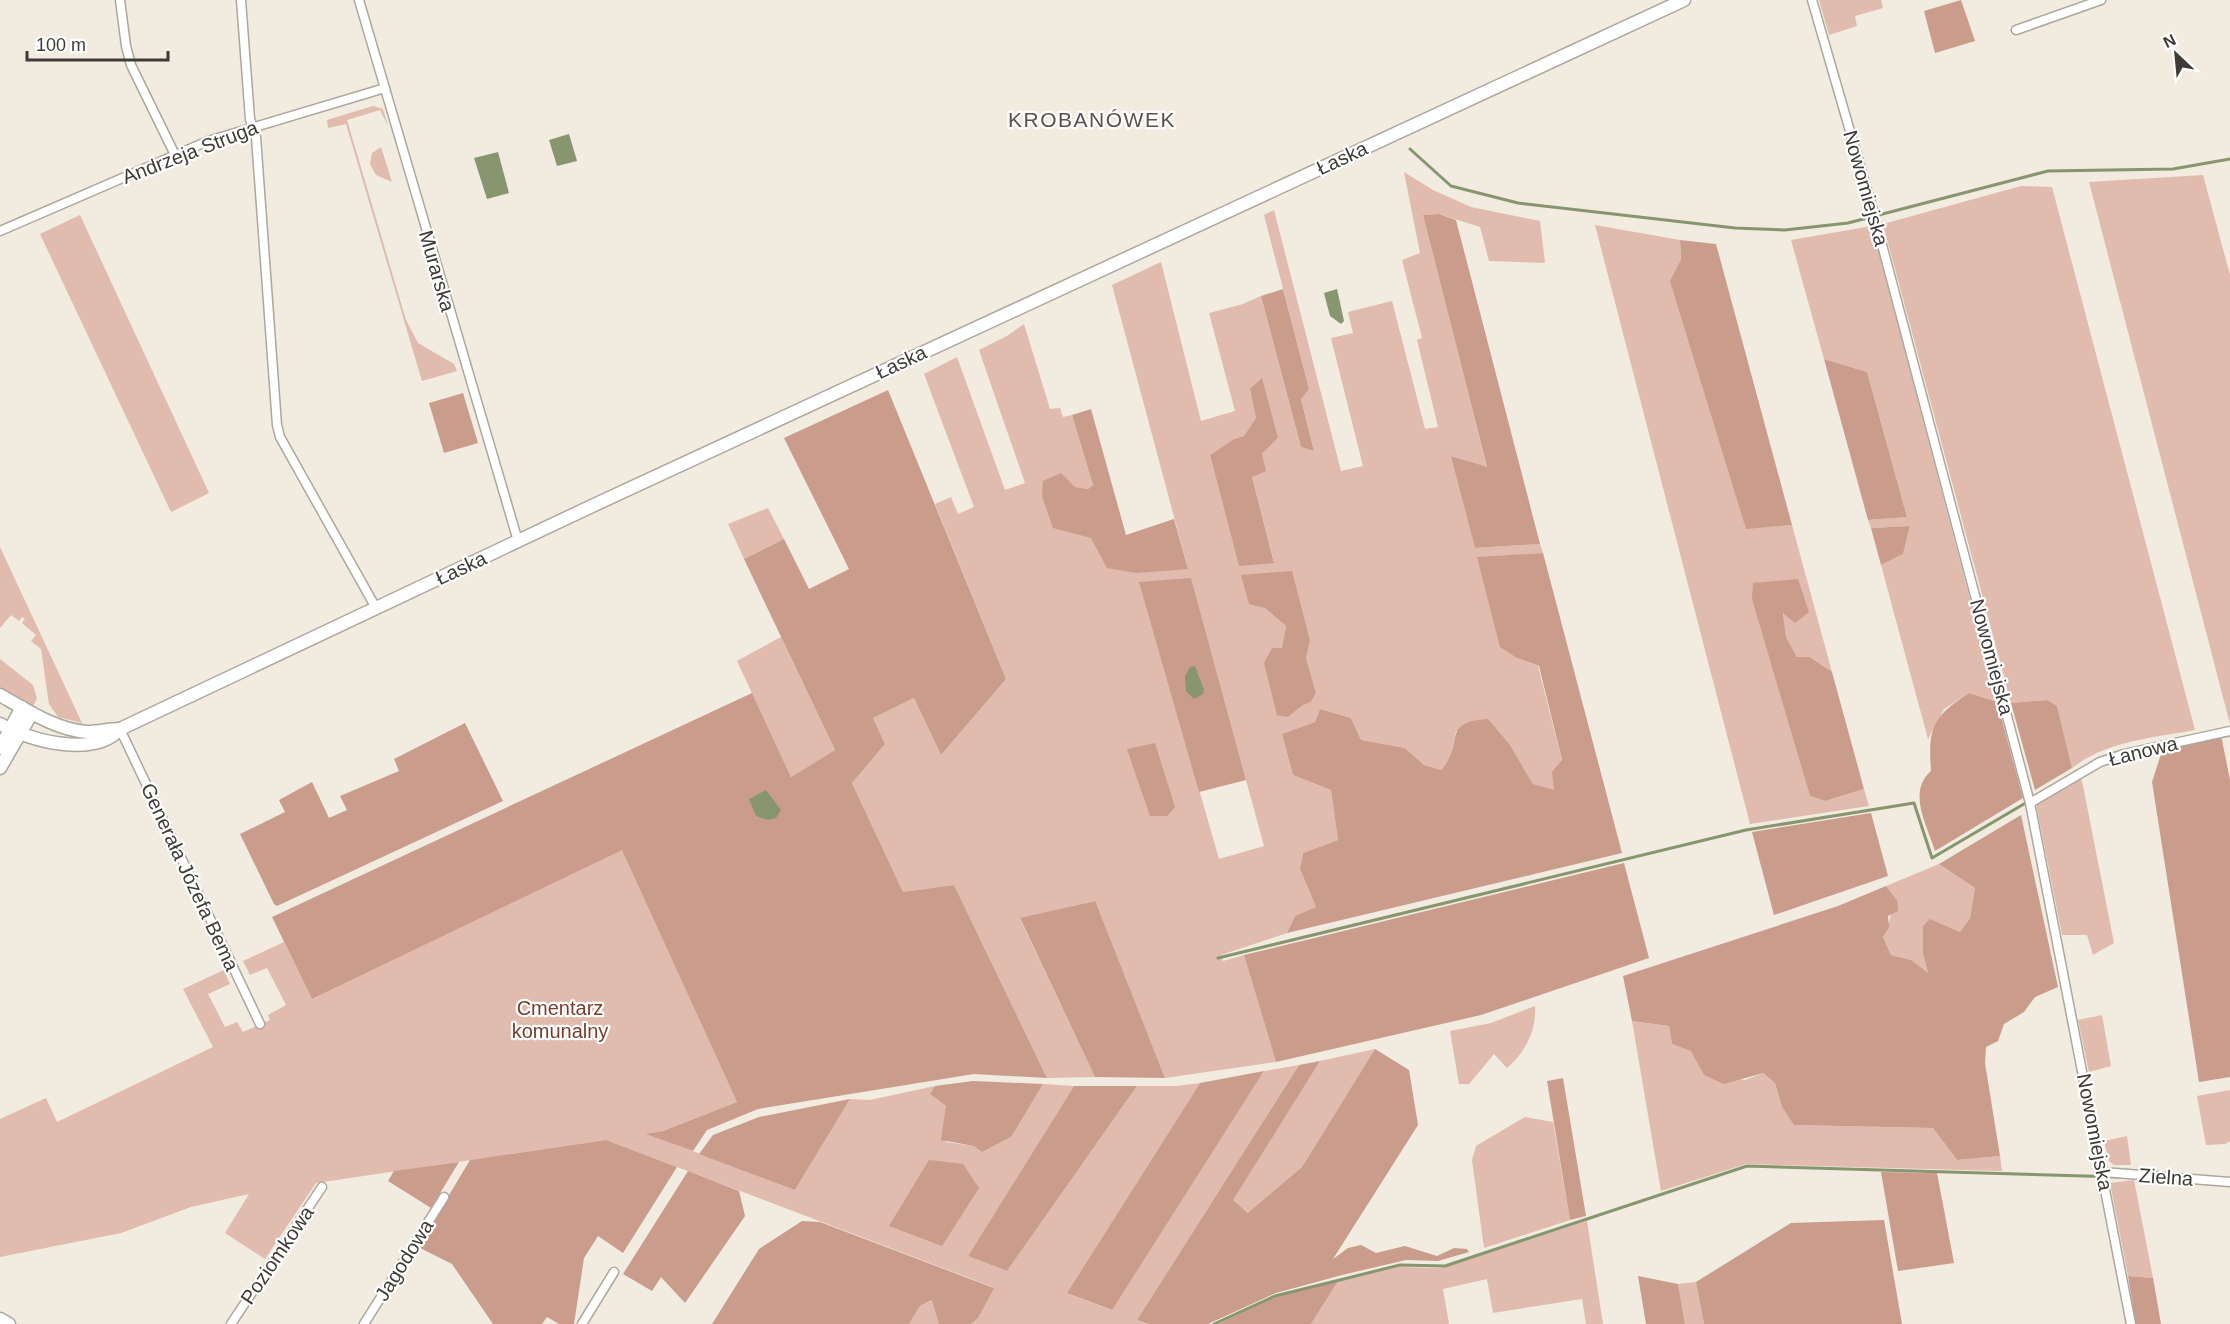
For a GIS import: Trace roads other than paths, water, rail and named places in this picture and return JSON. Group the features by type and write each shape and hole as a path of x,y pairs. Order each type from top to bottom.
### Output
{"main road":[{"name":"Łaska","path":"10,728 56,741 88,743 112,738 120,729 518,541 1684,0"},
{"name":"Łaska","path":"0,695 27,710 78,730 120,729"},
{"path":"0,748 10,728 27,710"},
{"path":"0,768 10,728"},
{"path":"0,1319 9,1324"}],"street":[{"path":"120,0 131,65 174,155"},
{"path":"241,0 250,119 256,137 280,437 376,608"},
{"name":"Murarska","path":"359,0 518,541"},
{"name":"Nowomiejska","path":"1812,0 1876,221 2030,800 2132,1324"},
{"path":"2016,30 2102,0"},
{"name":"Andrzeja Struga","path":"0,231 174,155 253,127 385,88"},
{"name":"Generała Józefa Bema","path":"120,729 260,1024"},
{"name":"Łanowa","path":"2030,800 2100,762 2124,754 2230,731"},
{"name":"Zielna","path":"2103,1176 2230,1182"},
{"name":"Poziomkowa","path":"231,1324 322,1187"},
{"name":"Jagodowa","path":"364,1324 444,1197"},
{"path":"582,1324 614,1272"}],"waterway":[{"path":"1410,149 1451,186 1518,203 1735,228 1785,230 1848,223 2048,171 2173,169 2230,159"},
{"path":"2098,759 2115,753"},
{"path":"1218,958 1746,830 1914,803 1932,858 2029,801"},
{"path":"1214,1324 1275,1296 1400,1265 1445,1266 1747,1166 2119,1177"}],"district":[{"name":"KROBANÓWEK","path":"1092,119"}],"park label":[{"name":"Cmentarz komunalny","path":"560,1020"}]}
